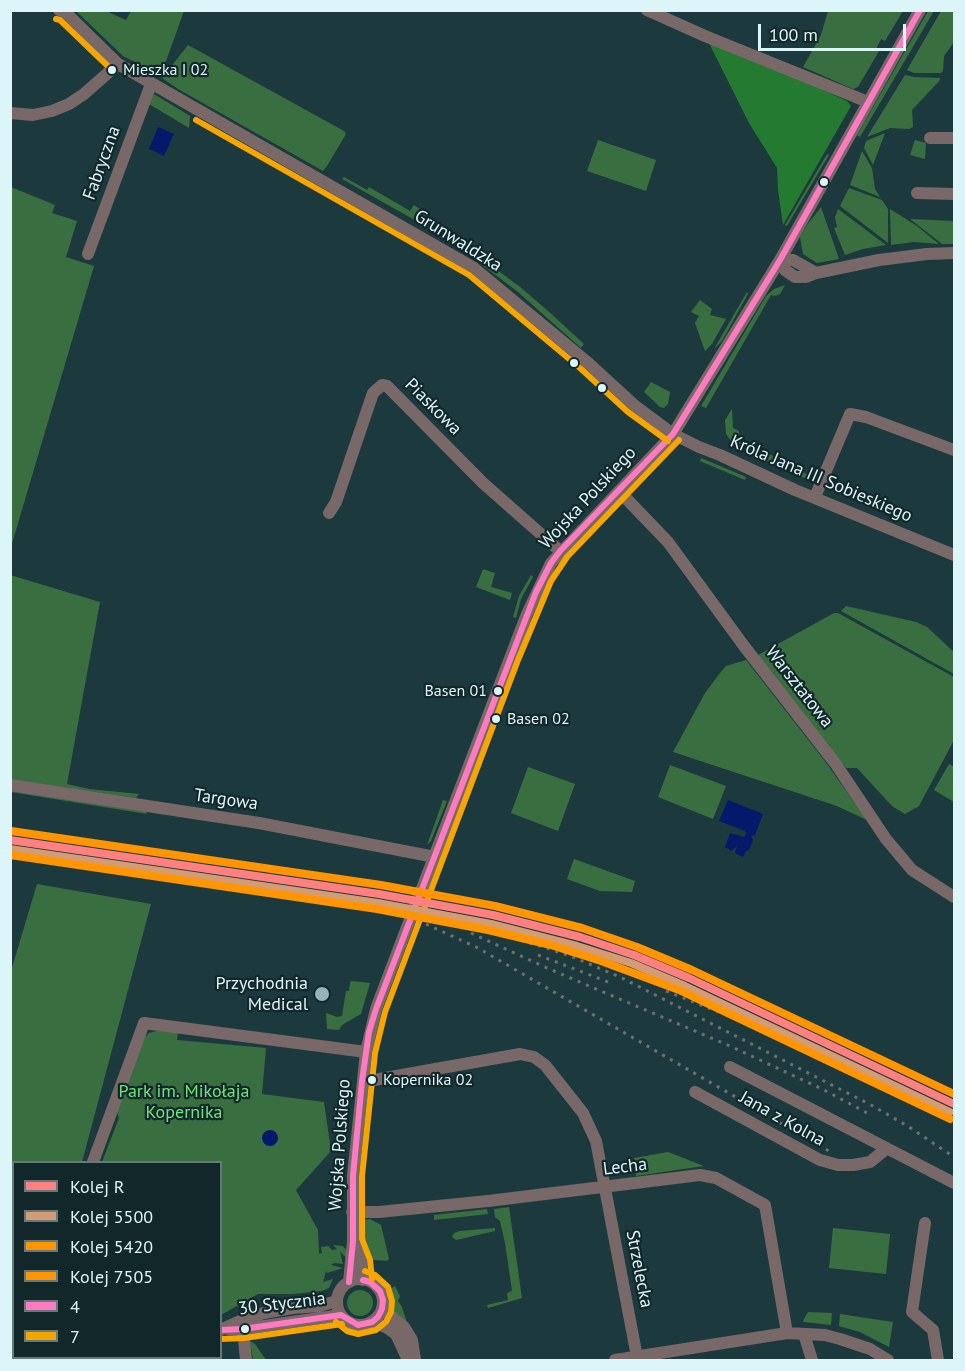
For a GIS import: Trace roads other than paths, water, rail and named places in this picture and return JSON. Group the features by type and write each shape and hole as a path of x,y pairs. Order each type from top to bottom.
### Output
{"street":[{"path":"646,10 868,102"},
{"name":"Wojska Polskiego","path":"349,1282 353,1241 353,1176 366,1052 376,1009 526,614 543,577 560,551 673,434 780,260 920,10"},
{"path":"10,114 33,115 69,104 118,64 63,11"},
{"name":"Grunwaldzka","path":"118,64 474,268 586,361 634,405 673,434"},
{"name":"Fabryczna","path":"88,254 152,84"},
{"path":"930,138 954,138"},
{"path":"917,193 954,194"},
{"path":"780,260 785,270 795,277 806,277 896,257 954,253"},
{"name":"Piaskowa","path":"329,513 336,502 373,393 382,386 387,386 483,483 560,551"},
{"path":"815,497 850,414 866,417 954,450"},
{"name":"Króla Jana III Sobieskiego","path":"673,434 954,555"},
{"name":"Warsztatowa","path":"620,491 668,543 835,763 886,839 912,870 954,897"},
{"name":"Targowa","path":"10,785 259,823 435,857"},
{"path":"93,1161 144,1023 366,1052"},
{"name":"Strzelecka","path":"374,1080 520,1054 534,1057 545,1065 583,1113 593,1132 637,1357"},
{"name":"Jana z Kolna","path":"730,1067 954,1183"},
{"name":"Jana z Kolna","path":"695,1092 820,1160 838,1166 870,1162 886,1149"},
{"name":"Lecha","path":"352,1212 421,1208 700,1175 716,1178 765,1204 787,1334"},
{"path":"925,1223 912,1312 933,1330 938,1360"},
{"name":"Wojska Polskiego","path":"353,1241 361,1262 363,1280"},
{"path":"372,1322 382,1309 383,1300 380,1291 376,1286 363,1280 349,1282 341,1290 337,1301 341,1315 352,1323 372,1322 387,1327 396,1334 408,1360"},
{"name":"30 Stycznia","path":"224,1329 264,1313 319,1306 337,1301"},
{"path":"382,1309 404,1327 412,1341 414,1360"},
{"name":"30 Stycznia","path":"224,1329 243,1329 341,1315"},
{"path":"243,1329 246,1360"},
{"path":"615,1360 787,1334 825,1335 870,1350 888,1360"},
{"path":"804,1334 812,1360"}],"railway":[{"path":"10,853 347,902 380,908 415,919 476,947 829,1151"},
{"path":"425,916 479,928 546,948 622,978 871,1105 954,1157"},
{"path":"471,933 730,1046 869,1114"},
{"path":"538,955 611,983"},
{"path":"666,991 776,1035 901,1093"},
{"path":"894,1090 954,1122"}],"rail line":[{"name":"5420","path":"11,831 381,885 495,906 582,928 637,947 692,970 954,1094"},
{"name":"R","path":"10,840 379,894 493,915 580,937 634,955 689,978 954,1104"},
{"name":"5500","path":"10,849 378,903 491,924 577,946 631,963 685,986 950,1112"},
{"name":"7505","path":"10,855 377,909 488,930 551,945 679,990 950,1119"}],"place":[{"name":"Mieszka I 02","path":"112,70"},
{"name":"Basen 01","path":"498,691"},
{"name":"Basen 02","path":"496,719"},
{"name":"Przychodnia Medical","path":"322,994"},
{"name":"Kopernika 02","path":"372,1080"}],"park label":[{"name":"Park im. Mikołaja Kopernika","path":"184,1102"}]}
